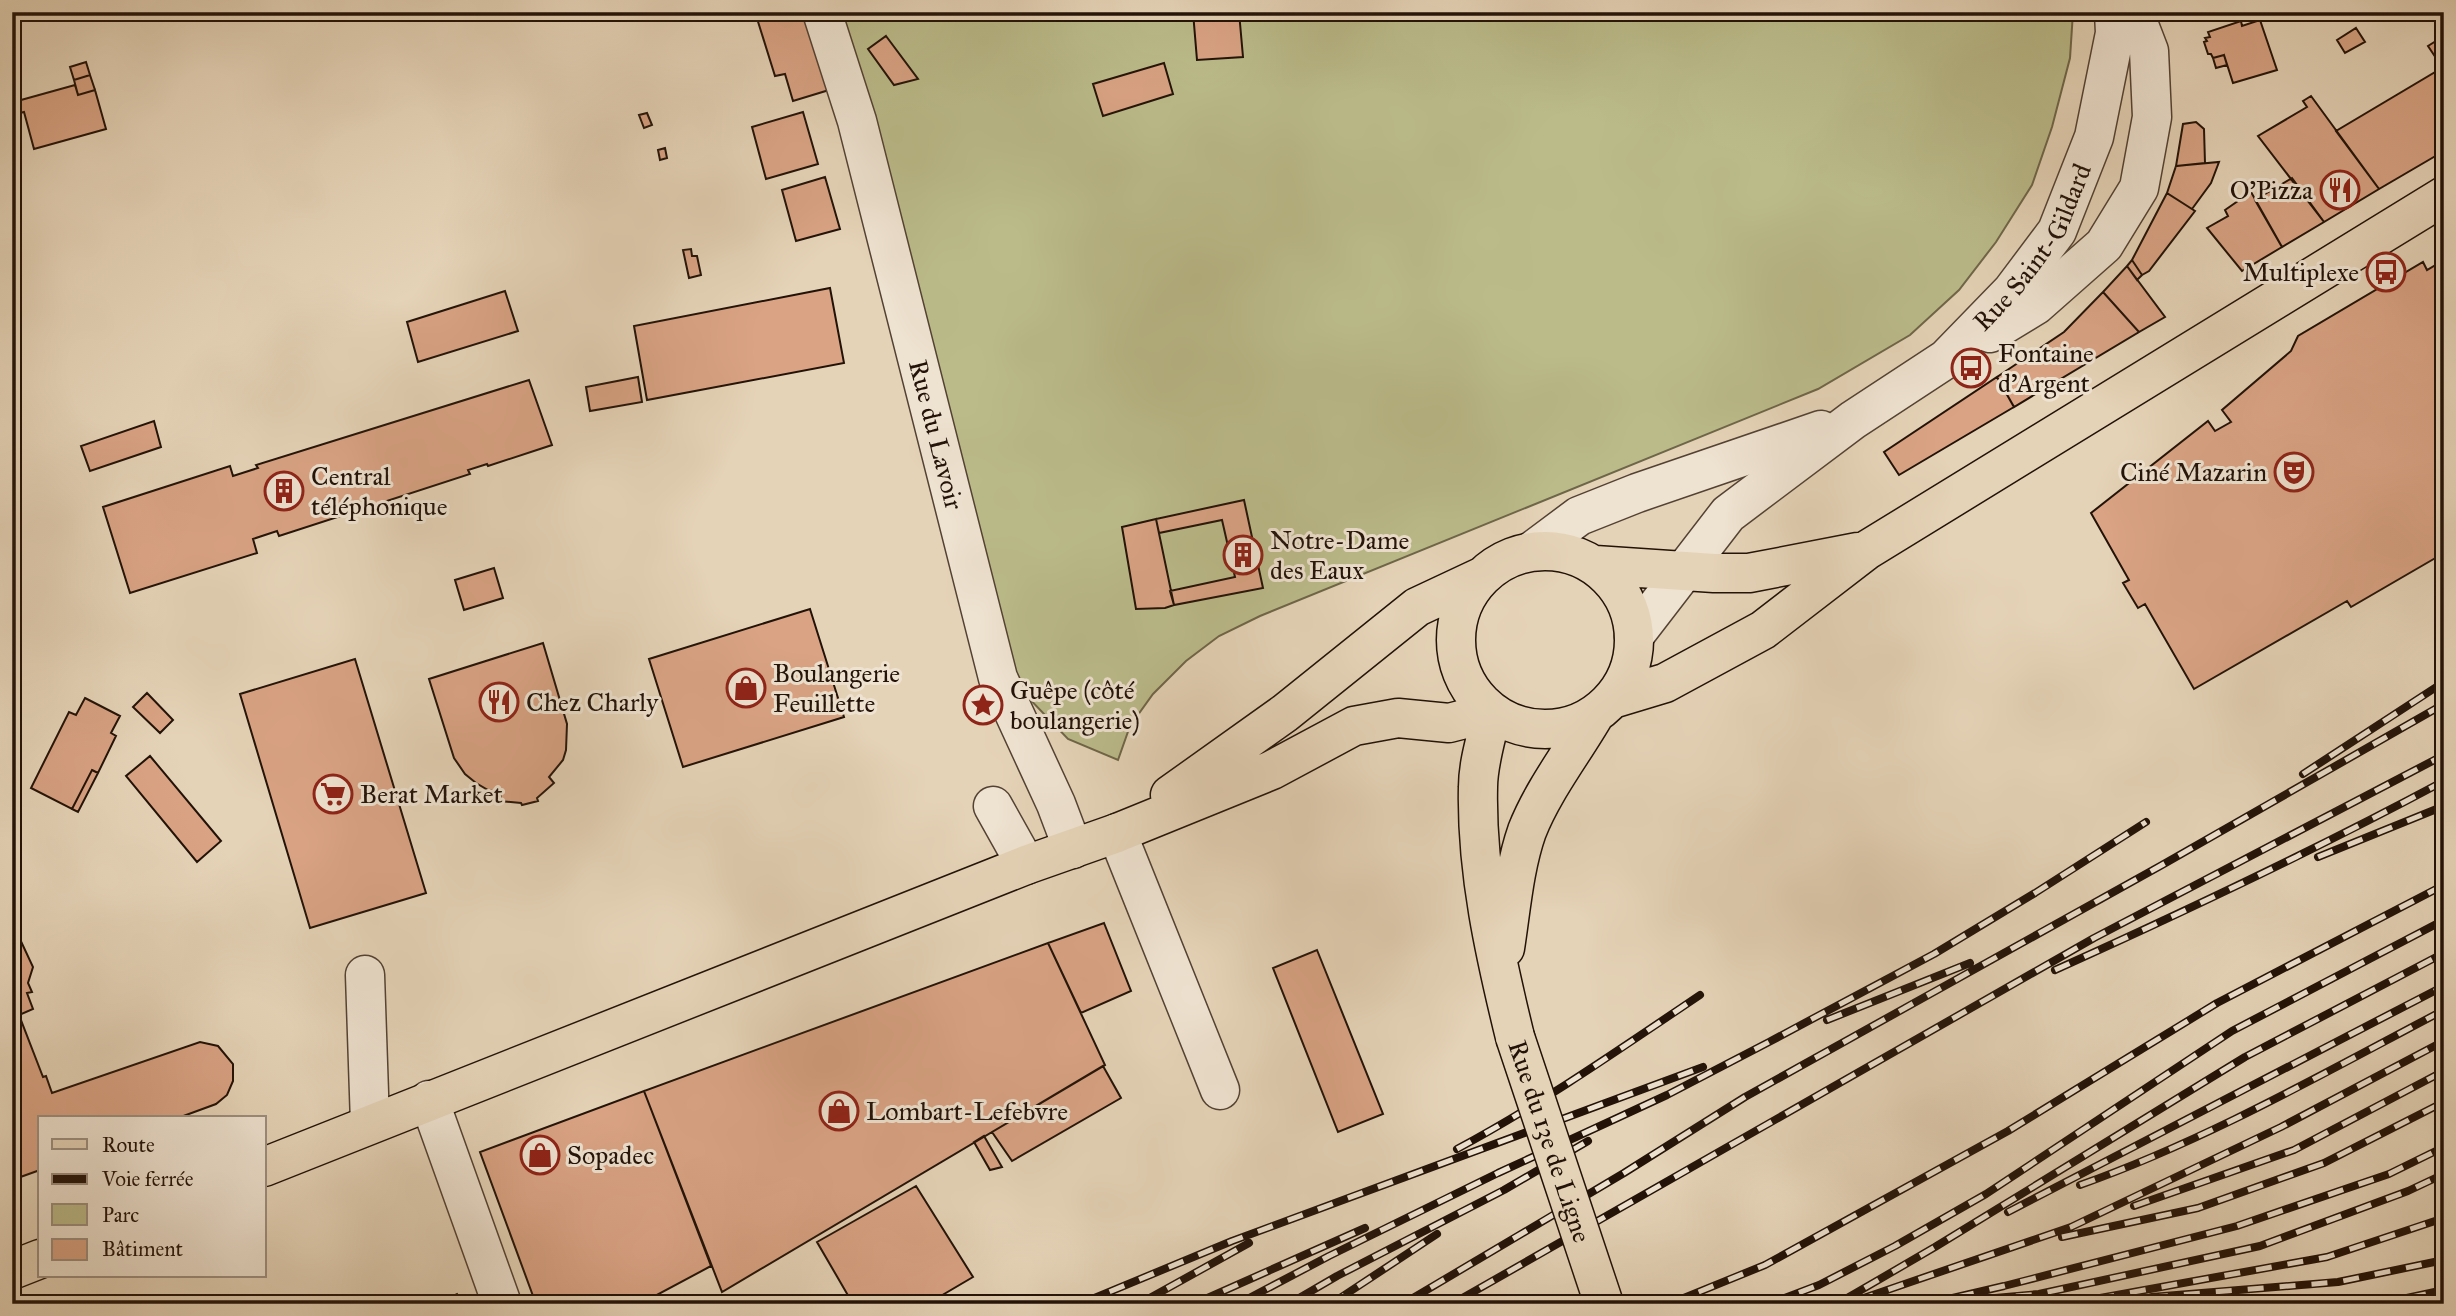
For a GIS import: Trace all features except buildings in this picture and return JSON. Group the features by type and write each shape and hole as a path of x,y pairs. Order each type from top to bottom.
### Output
{"main road":[{"path":"1603,707 1625,681 1633,659 1634,636 1629,609 1615,584 1595,565 1576,555 1554,550 1513,555 1496,564 1465,597 1457,622 1455,647 1461,672 1474,695 1492,712 1516,725 1543,730 1570,726 1603,707 1665,683 1763,630 1867,550 2444,196"},
{"path":"1595,565 1749,573 1867,550"},
{"path":"1117,833 1286,713 1418,607 1481,577"},
{"name":"Rue du 13e de Ligne","path":"1500,978 1515,882 1527,831 1551,785 1603,707"},
{"path":"266,1166 1026,865 1117,833 1272,770 1354,726 1398,718 1449,723 1492,712"},
{"name":"Rue du 13e de Ligne","path":"1492,712 1478,796 1481,871 1500,978 1515,1037 1604,1304"},
{"path":"12,1270 38,1260"}],"street":[{"name":"Rue du Lavoir","path":"822,12 857,121 998,678 1056,804 1073,849"},
{"name":"Rue Saint-Gildard","path":"1634,636 1728,513 1853,419 1946,359 2012,291 2057,231 2094,137 2115,33 2114,12"},
{"path":"1946,359 2036,305 2104,245 2139,188 2152,117 2148,51 2134,12"},
{"name":"Rue Saint-Gildard","path":"1532,551 1579,516 1637,493 1853,419"},
{"path":"993,806 1026,865"},
{"path":"1117,833 1220,1090"},
{"path":"365,975 370,1123"},
{"path":"429,1100 502,1304"}],"green space":[{"path":"830,12 2073,12 2070,58 2052,127 2032,185 1996,242 1959,290 1910,335 1818,389 1260,616 1219,636 1186,661 1153,694 1130,726 1118,760 1068,739 1020,689"}],"railway":[{"path":"2303,774 2444,682"},
{"path":"1403,1304 1624,1173 1745,1097 2162,865 2444,704"},
{"path":"1452,1304 2094,938 2444,755"},
{"path":"2055,970 2251,879 2444,781"},
{"path":"2318,857 2444,806"},
{"path":"1238,1304 1329,1256 1498,1173 1667,1095 1769,1042 1934,954 2146,822"},
{"path":"1669,1304 1765,1265 2008,1131 2217,1003 2444,885"},
{"path":"1769,1304 1819,1285 1895,1246 1986,1194 2232,1031 2444,920"},
{"path":"1837,1304 2245,1057 2444,953"},
{"path":"1827,1020 1970,963"},
{"path":"2008,1212 2444,986"},
{"path":"1457,1149 1550,1095 1700,995"},
{"path":"2080,1185 2219,1127 2444,1010"},
{"path":"1858,1300 2071,1227 2281,1127 2444,1041"},
{"path":"1080,1304 1232,1241 1703,1067"},
{"path":"2134,1206 2294,1150 2444,1071"},
{"path":"2062,1237 2198,1208 2324,1163 2444,1102"},
{"path":"1289,1304 1337,1276 1504,1190 1588,1141"},
{"path":"1927,1304 2237,1226 2389,1174 2444,1147"},
{"path":"1984,1299 2039,1294 2260,1246 2408,1191 2444,1174"},
{"path":"2067,1304 2327,1257 2444,1218"},
{"path":"1194,1304 1365,1228"},
{"path":"1331,1304 1437,1234"},
{"path":"1139,1304 1249,1243"},
{"path":"2152,1297 2338,1282 2444,1260"},
{"path":"2379,1304 2444,1290"}],"place":[{"name":"O'Pizza","path":"2340,190"},
{"name":"Multiplexe","path":"2386,272"},
{"name":"Fontaine d'Argent","path":"1971,368"},
{"name":"Ciné Mazarin","path":"2294,472"},
{"name":"Central téléphonique","path":"284,491"},
{"name":"Notre-Dame des Eaux","path":"1243,555"},
{"name":"Boulangerie Feuillette","path":"746,688"},
{"name":"Chez Charly","path":"499,702"},
{"name":"Guêpe (côté boulangerie)","path":"983,705"},
{"name":"Berat Market","path":"333,794"},
{"name":"Lombart-Lefebvre","path":"839,1111"},
{"name":"Sopadec","path":"540,1155"}]}
